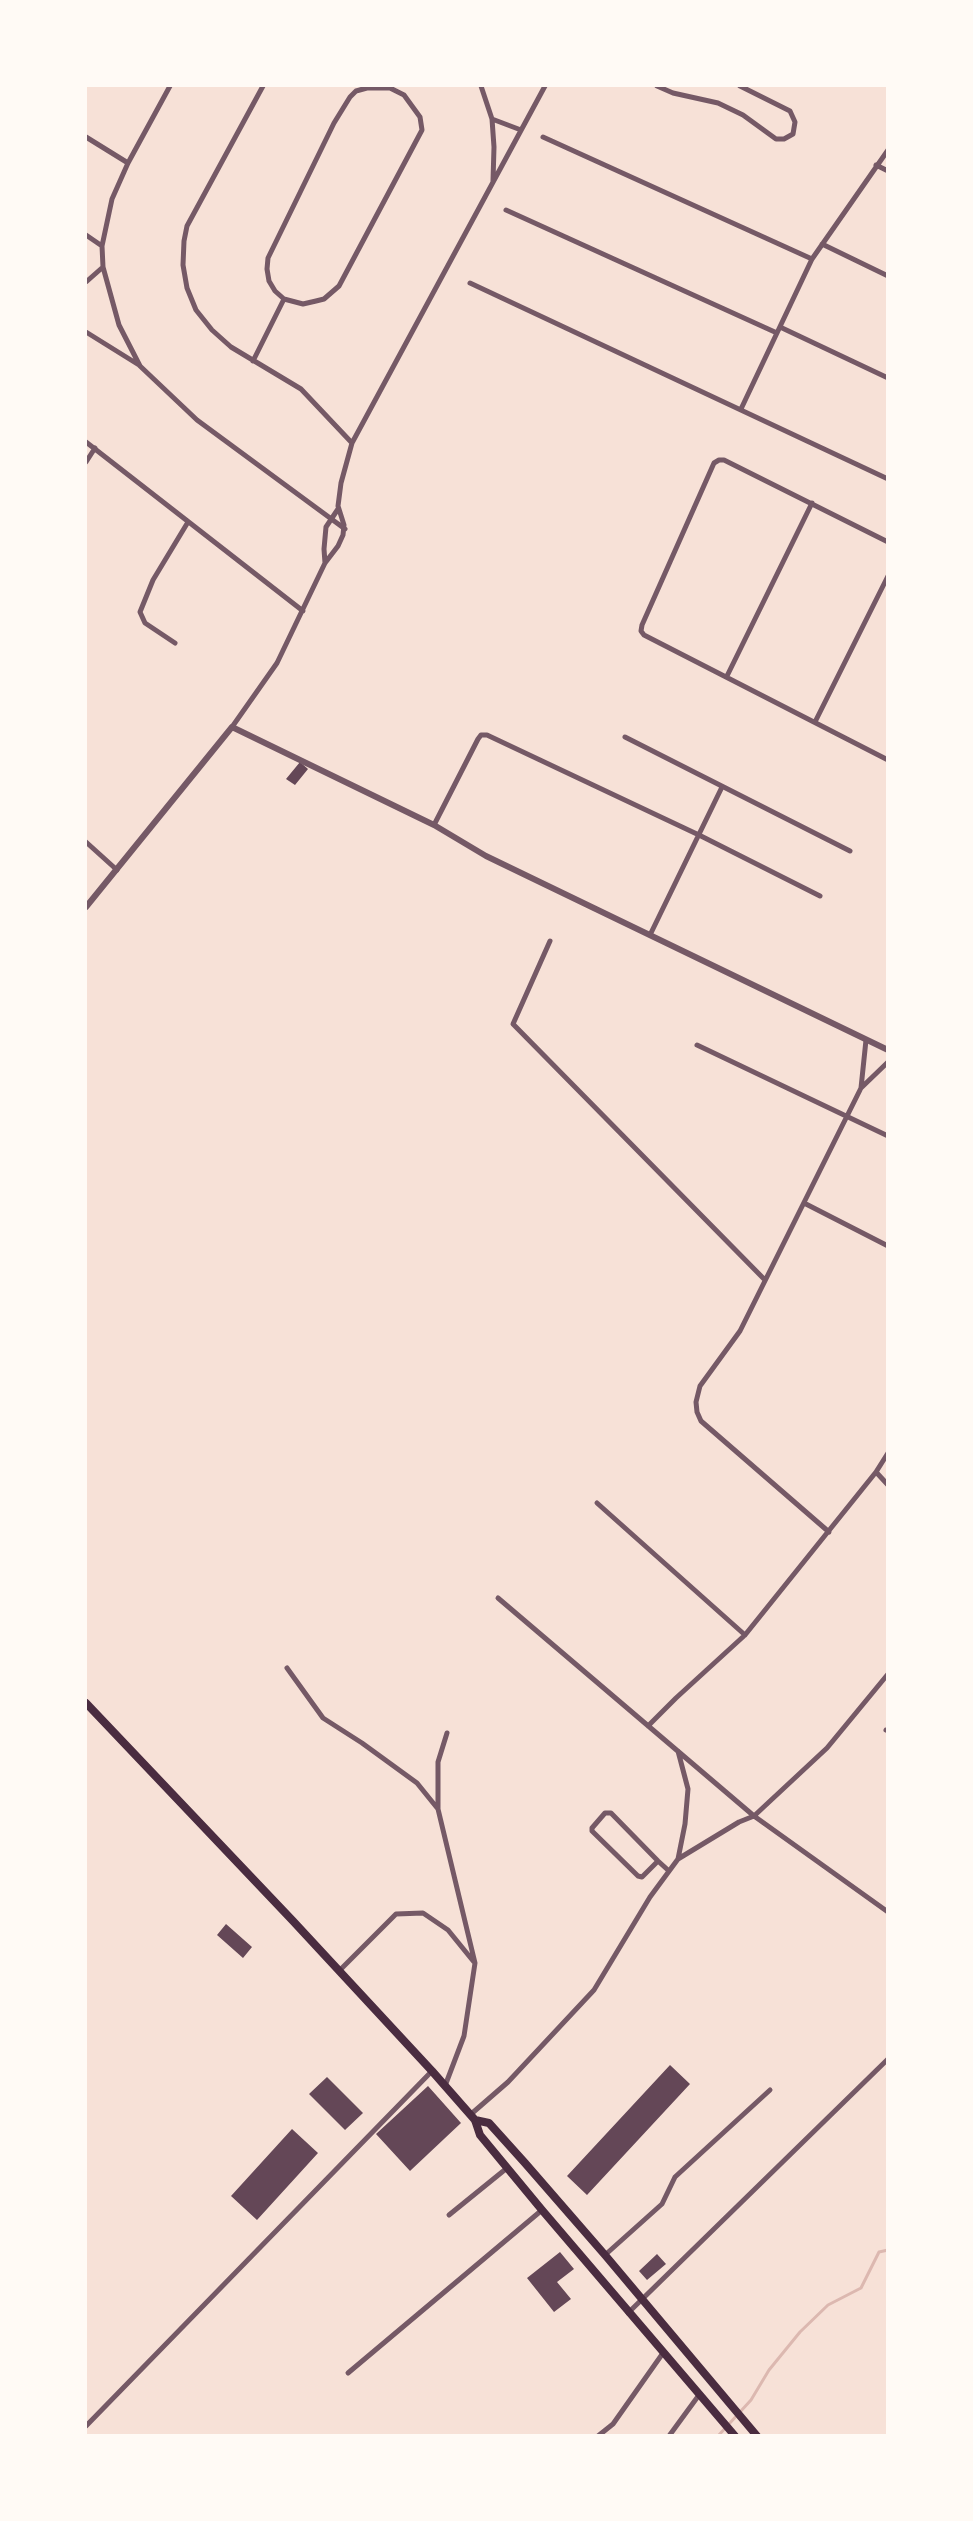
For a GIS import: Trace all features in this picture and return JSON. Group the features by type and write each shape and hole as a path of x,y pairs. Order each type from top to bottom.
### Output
{"main road":[{"path":"87,1708 432,2071 472,2117 480,2135 507,2168 735,2436"},
{"path":"472,2117 489,2123 606,2255 757,2436"}],"street":[{"path":"140,366 119,325 103,267 102,246 112,200 128,163 169,86"},
{"path":"263,86 187,226 183,249 187,288 196,310 212,330 231,347 301,389 352,443"},
{"path":"481,86 492,119 494,147 492,183"},
{"path":"86,907 232,727 277,663 325,563 338,546 345,529 338,509 341,483 352,443 545,86"},
{"path":"657,86 673,93 718,103 743,115 776,139 784,139 793,134 795,122 790,111 740,86"},
{"path":"375,87 397,91 413,106 420,117 422,130 339,286 324,299 316,301 303,304 284,299 275,291 270,281 267,269 268,258 334,123 356,91 375,87"},
{"path":"492,119 521,130"},
{"path":"86,137 128,163"},
{"path":"543,137 812,259"},
{"path":"741,409 812,259 888,150"},
{"path":"876,165 888,171"},
{"path":"506,210 888,378"},
{"path":"86,235 102,246"},
{"path":"822,244 888,276"},
{"path":"86,282 103,267"},
{"path":"470,283 888,479"},
{"path":"253,361 284,299"},
{"path":"86,332 140,366 197,420 345,529"},
{"path":"86,442 303,611"},
{"path":"86,462 95,448"},
{"path":"888,542 724,460 714,463 641,631 644,635 888,760"},
{"path":"727,676 812,503"},
{"path":"325,563 324,536 330,519 338,509"},
{"path":"175,643 145,623 140,612 153,580 188,522"},
{"path":"814,722 888,576"},
{"path":"232,727 434,825 486,856 888,1050"},
{"path":"434,825 478,739 481,735 487,735 699,835 820,896"},
{"path":"625,737 850,851"},
{"path":"650,936 722,787"},
{"path":"86,842 117,870"},
{"path":"550,941 513,1024 764,1279"},
{"path":"861,1088 866,1040"},
{"path":"697,1045 888,1136"},
{"path":"829,1532 701,1421 696,1402 700,1386 740,1331 861,1088 888,1062"},
{"path":"804,1203 888,1246"},
{"path":"648,1726 745,1635 829,1532 888,1453"},
{"path":"876,1472 888,1485"},
{"path":"597,1503 745,1635"},
{"path":"498,1598 754,1816 888,1912"},
{"path":"287,1668 323,1718 417,1783 438,1809"},
{"path":"678,1858 754,1816 827,1748 888,1674"},
{"path":"444,2086 464,2036 475,1963 438,1809 438,1762 447,1733"},
{"path":"472,2117 594,1990 650,1897 678,1858 688,1789 678,1751"},
{"path":"658,1861 642,1877 638,1876 592,1831 592,1828 608,1812 669,1871"},
{"path":"339,1971 396,1914 423,1913 448,1930 475,1963"},
{"path":"628,2313 888,2059"},
{"path":"86,2426 432,2071"},
{"path":"606,2255 662,2204 675,2177 770,2090"},
{"path":"449,2215 507,2168"},
{"path":"348,2373 542,2210"},
{"path":"598,2436 613,2424 663,2353"},
{"path":"669,2436 699,2395"}],"building":[{"path":"300,762 308,769 295,785 286,779"},
{"path":"226,1924 252,1947 243,1958 217,1935"},
{"path":"670,2065 690,2084 587,2195 567,2176"},
{"path":"327,2077 363,2113 345,2130 309,2094"},
{"path":"428,2086 461,2123 410,2171 376,2134"},
{"path":"292,2129 318,2153 257,2220 231,2196"},
{"path":"560,2252 574,2269 557,2282 571,2299 554,2312 527,2278"},
{"path":"657,2254 666,2264 647,2280 639,2271"}],"waterway":[{"path":"718,2436 751,2400 769,2370 800,2332 828,2305 861,2288 879,2252 888,2250"}]}
